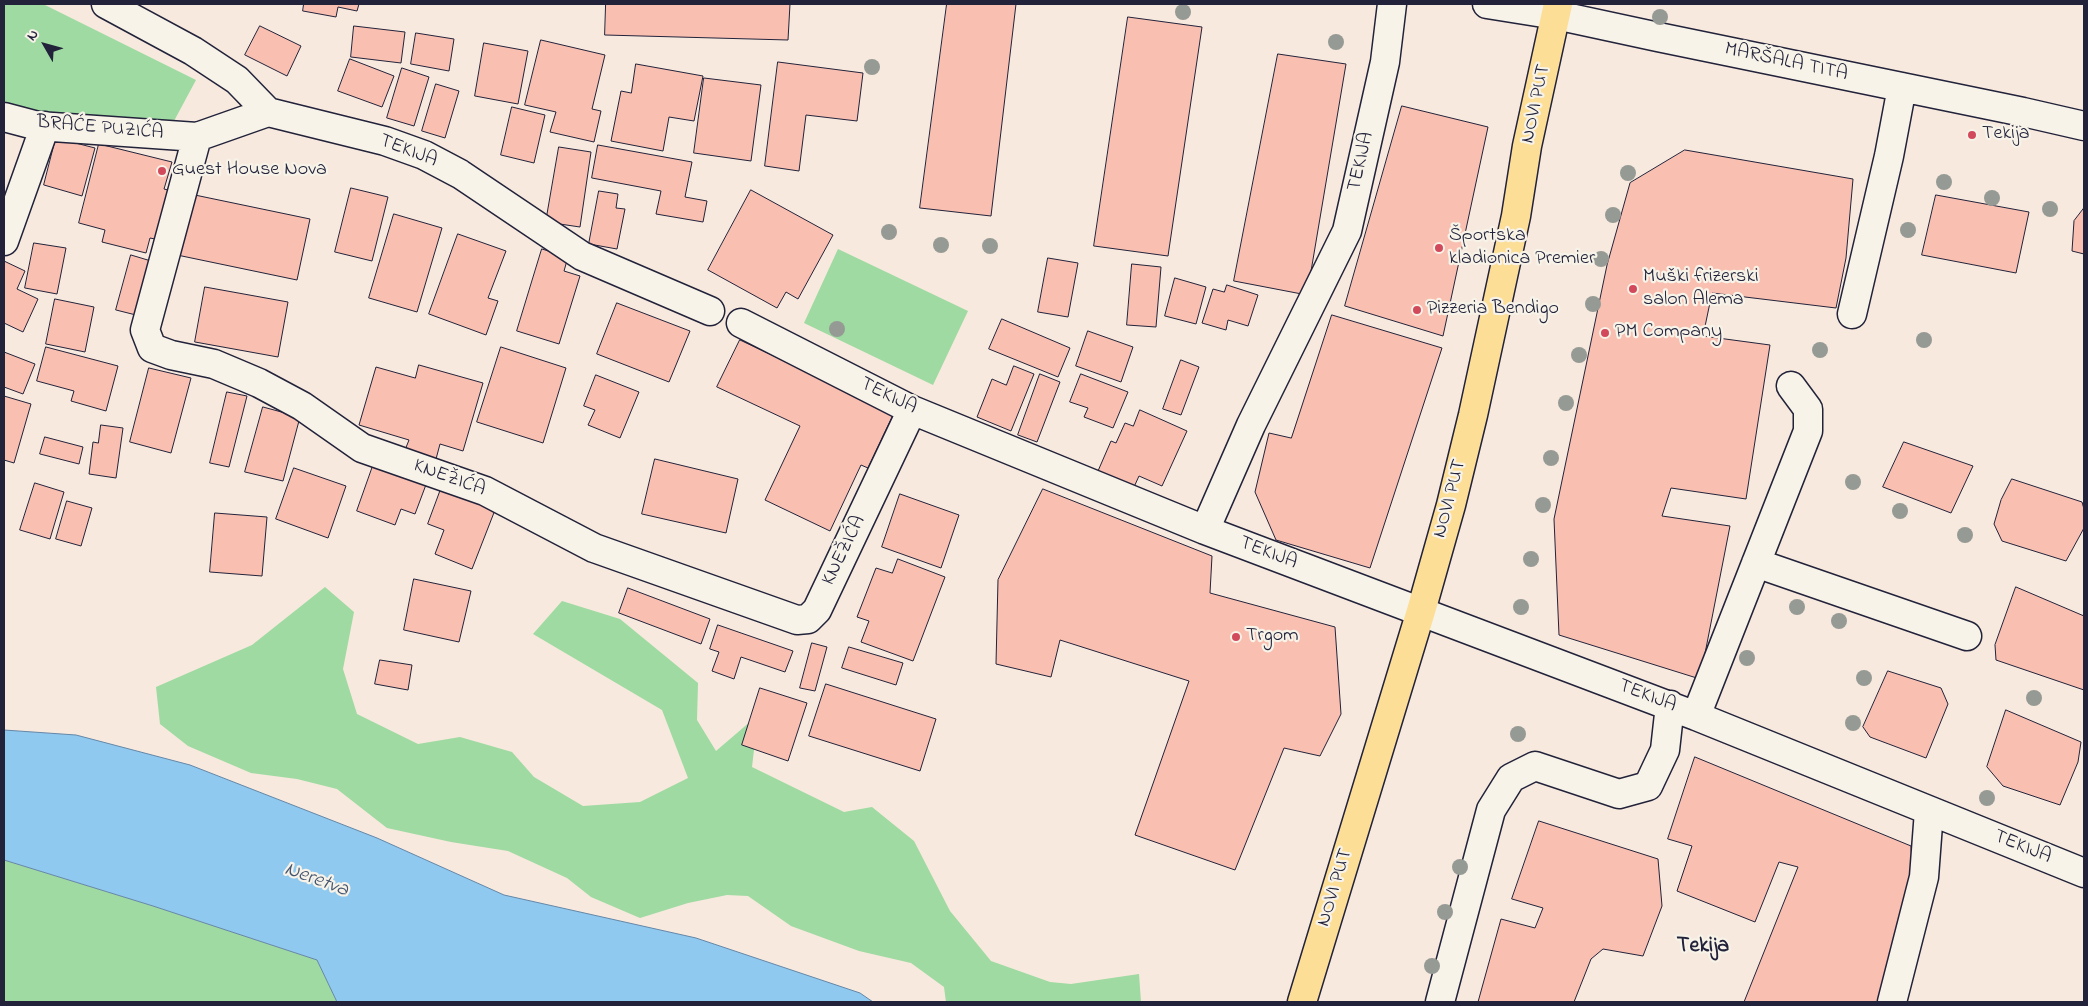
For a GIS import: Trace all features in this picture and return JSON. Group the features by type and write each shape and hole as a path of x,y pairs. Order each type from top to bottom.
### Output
{"main road":[{"name":"NOVI PUT","path":"1304,994 1421,612 1473,415 1516,216 1527,146 1557,9"}],"street":[{"path":"106,4 193,51 237,80 268,112 197,137"},
{"name":"TEKIJA","path":"1205,530 1251,425 1346,231 1384,62 1392,4"},
{"name":"MARŠALA TITA","path":"1487,4 1557,9 2084,126"},
{"path":"1852,314 1889,156 1902,87"},
{"name":"TEKIJA","path":"268,112 385,141 424,155 460,174 582,256 710,311"},
{"name":"BRAĆE PUZIĆA","path":"4,117 45,126 197,137"},
{"path":"4,241 45,126"},
{"name":"KNEŽIĆA","path":"197,137 145,330 152,348 172,355 214,364 259,383 302,406 362,448 485,491 594,548 797,620 808,619 816,610 912,410"},
{"name":"TEKIJA","path":"741,323 912,410 1205,530 1670,705 2084,873"},
{"path":"1696,716 1808,431 1808,409 1791,386"},
{"path":"1756,563 1967,636"},
{"path":"1440,1002 1491,810 1510,778 1535,766 1619,794 1648,786 1665,750 1670,705"},
{"path":"1892,1002 1924,877 1930,811"}],"green space":[{"path":"4,4 43,4 196,80 174,121 39,117 4,108"},
{"path":"838,249 968,311 933,385 804,323"},
{"path":"325,587 354,612 343,669 357,714 418,744 460,737 512,752 534,777 583,806 640,802 688,778 662,710 533,634 562,601 620,619 698,683 697,720 716,751 758,715 752,767 844,812 872,807 914,841 950,911 991,961 1050,982 1071,984 1139,974 1141,1002 946,1002 944,987 911,963 859,951 791,926 748,896 727,895 688,903 640,918 591,897 567,878 508,851 451,842 387,828 337,789 297,779 251,773 188,746 160,724 156,687 252,645"},
{"path":"4,860 153,906 317,960 337,1002 4,1002"}],"water":[{"name":"Neretva","path":"4,730 76,735 190,765 377,838 504,895 696,938 860,993 873,1002 337,1002 317,960 153,906 4,860"}],"building":[{"path":"304,4 359,4 357,11 338,7 336,17 303,11"},
{"path":"606,4 790,4 788,40 605,35"},
{"path":"947,4 1016,4 991,216 920,208"},
{"path":"1128,17 1202,27 1168,256 1094,246"},
{"path":"260,26 301,46 287,76 245,55"},
{"path":"354,26 405,32 401,63 351,57"},
{"path":"416,33 454,39 449,71 411,64"},
{"path":"541,40 605,55 592,109 601,111 594,142 550,132 556,112 525,105"},
{"path":"484,43 528,51 518,104 475,96"},
{"path":"1278,54 1346,64 1307,295 1234,281"},
{"path":"350,59 394,76 382,107 338,91"},
{"path":"778,62 863,73 857,121 806,115 799,171 765,166"},
{"path":"636,64 703,76 694,121 669,117 663,151 611,141 621,91 631,93"},
{"path":"402,68 429,77 414,126 387,118"},
{"path":"704,78 761,85 751,161 694,153"},
{"path":"436,84 459,91 445,138 422,131"},
{"path":"1402,106 1488,127 1443,336 1345,306"},
{"path":"512,107 545,115 534,163 501,155"},
{"path":"56,138 95,148 82,196 44,185"},
{"path":"99,144 172,162 164,189 172,191 160,240 150,238 146,253 102,242 105,230 79,223"},
{"path":"598,145 692,162 685,197 707,201 703,222 656,214 661,191 592,178"},
{"path":"559,147 591,152 580,227 546,222"},
{"path":"1685,150 1853,179 1846,258 1836,308 1712,293 1703,336 1770,345 1746,499 1671,488 1662,516 1730,526 1700,679 1559,635 1554,519 1607,265 1630,183"},
{"path":"351,188 388,197 372,261 335,252"},
{"path":"751,190 833,235 798,299 786,292 777,308 708,270"},
{"path":"599,191 618,194 616,208 625,209 617,249 589,244"},
{"path":"190,194 310,219 297,280 177,255"},
{"path":"1936,195 2029,212 2016,273 1922,255"},
{"path":"2084,208 2084,254 2072,251 2074,221"},
{"path":"394,214 442,228 417,312 369,298"},
{"path":"458,234 506,251 488,298 498,301 486,335 429,314"},
{"path":"34,243 66,248 57,294 25,288"},
{"path":"542,249 568,257 564,271 580,276 559,344 517,331"},
{"path":"131,255 151,261 136,315 116,310"},
{"path":"1048,258 1078,263 1068,317 1038,312"},
{"path":"4,261 25,271 17,289 38,299 23,332 4,323"},
{"path":"1132,264 1161,267 1156,327 1127,325"},
{"path":"1175,278 1206,287 1196,324 1165,316"},
{"path":"1227,285 1258,295 1248,326 1228,320 1226,330 1202,323 1213,289 1224,292"},
{"path":"205,287 288,302 278,357 195,342"},
{"path":"55,299 94,307 85,352 46,344"},
{"path":"617,303 690,331 669,382 597,354"},
{"path":"1332,315 1442,348 1370,568 1276,540 1255,492 1269,433 1291,438"},
{"path":"1002,319 1070,348 1058,377 989,349"},
{"path":"1088,331 1133,347 1121,382 1076,366"},
{"path":"740,340 894,413 868,468 861,465 830,531 765,500 800,426 717,387"},
{"path":"46,347 118,366 106,411 71,401 74,391 37,381"},
{"path":"501,347 566,368 543,443 477,422"},
{"path":"4,352 35,364 23,394 4,387"},
{"path":"1181,360 1199,367 1181,415 1163,409"},
{"path":"419,365 483,383 463,451 440,444 436,459 405,450 409,440 359,425 376,367 415,378"},
{"path":"1014,366 1034,374 1011,431 977,417 992,379 1006,385"},
{"path":"149,368 191,378 171,453 130,442"},
{"path":"1040,374 1060,382 1037,442 1018,435"},
{"path":"1081,374 1128,392 1113,428 1084,417 1088,408 1070,402"},
{"path":"596,375 639,392 620,438 588,425 595,410 584,406"},
{"path":"227,392 247,396 229,467 210,463"},
{"path":"4,396 31,404 14,463 4,460"},
{"path":"263,407 300,417 283,481 245,472"},
{"path":"1140,410 1187,431 1162,486 1139,476 1134,487 1098,471 1111,441 1116,443 1125,423 1133,426"},
{"path":"101,425 123,428 116,478 89,474 93,442 98,443"},
{"path":"45,437 83,447 79,464 40,454"},
{"path":"1904,442 1973,466 1951,513 1883,487"},
{"path":"655,459 738,479 726,533 642,514"},
{"path":"374,463 427,482 415,514 401,509 395,525 357,511"},
{"path":"294,468 346,486 328,538 276,519"},
{"path":"2012,479 2082,502 2084,528 2066,561 2002,541 1994,524 2001,500"},
{"path":"35,483 64,492 50,539 20,530"},
{"path":"441,489 495,510 472,569 435,554 444,530 428,524"},
{"path":"1043,489 1212,556 1210,593 1335,627 1341,714 1320,756 1284,748 1235,870 1135,835 1189,681 1060,640 1051,677 996,664 998,580"},
{"path":"900,494 959,515 941,568 882,547"},
{"path":"67,501 92,508 81,546 56,539"},
{"path":"215,513 267,517 262,576 210,572"},
{"path":"898,559 945,577 913,661 861,642 869,621 857,617 876,568 892,573"},
{"path":"414,579 471,591 459,642 404,630"},
{"path":"2016,587 2084,616 2084,690 1996,660 1995,645"},
{"path":"628,588 710,619 701,644 619,613"},
{"path":"718,625 793,651 785,672 741,657 734,679 712,671 719,652 710,649"},
{"path":"812,643 827,647 815,691 800,688"},
{"path":"849,647 903,663 896,685 842,668"},
{"path":"380,660 412,665 408,690 375,684"},
{"path":"1888,671 1941,688 1948,704 1926,758 1870,737 1863,727"},
{"path":"826,684 936,719 920,771 809,736"},
{"path":"760,688 807,703 788,761 742,745"},
{"path":"2006,710 2081,742 2078,762 2060,805 2003,786 1987,767"},
{"path":"1695,757 1911,846 1914,902 1877,1002 1744,1002 1798,867 1779,862 1755,922 1677,891 1692,846 1668,839"},
{"path":"1539,821 1658,859 1662,906 1643,956 1603,949 1591,959 1574,1002 1478,1002 1501,919 1535,928 1543,908 1512,899"}],"place":[{"name":"Tekija","path":"1972,135"},
{"name":"Guest House Nova","path":"162,171"},
{"name":"Športska kladionica Premier","path":"1439,248"},
{"name":"Muški frizerski salon Alema","path":"1633,289"},
{"name":"Pizzeria Bendigo","path":"1417,310"},
{"name":"PM Company","path":"1605,333"},
{"name":"Trgom","path":"1236,637"}],"district":[{"name":"Tekija","path":"1703,947"}]}
